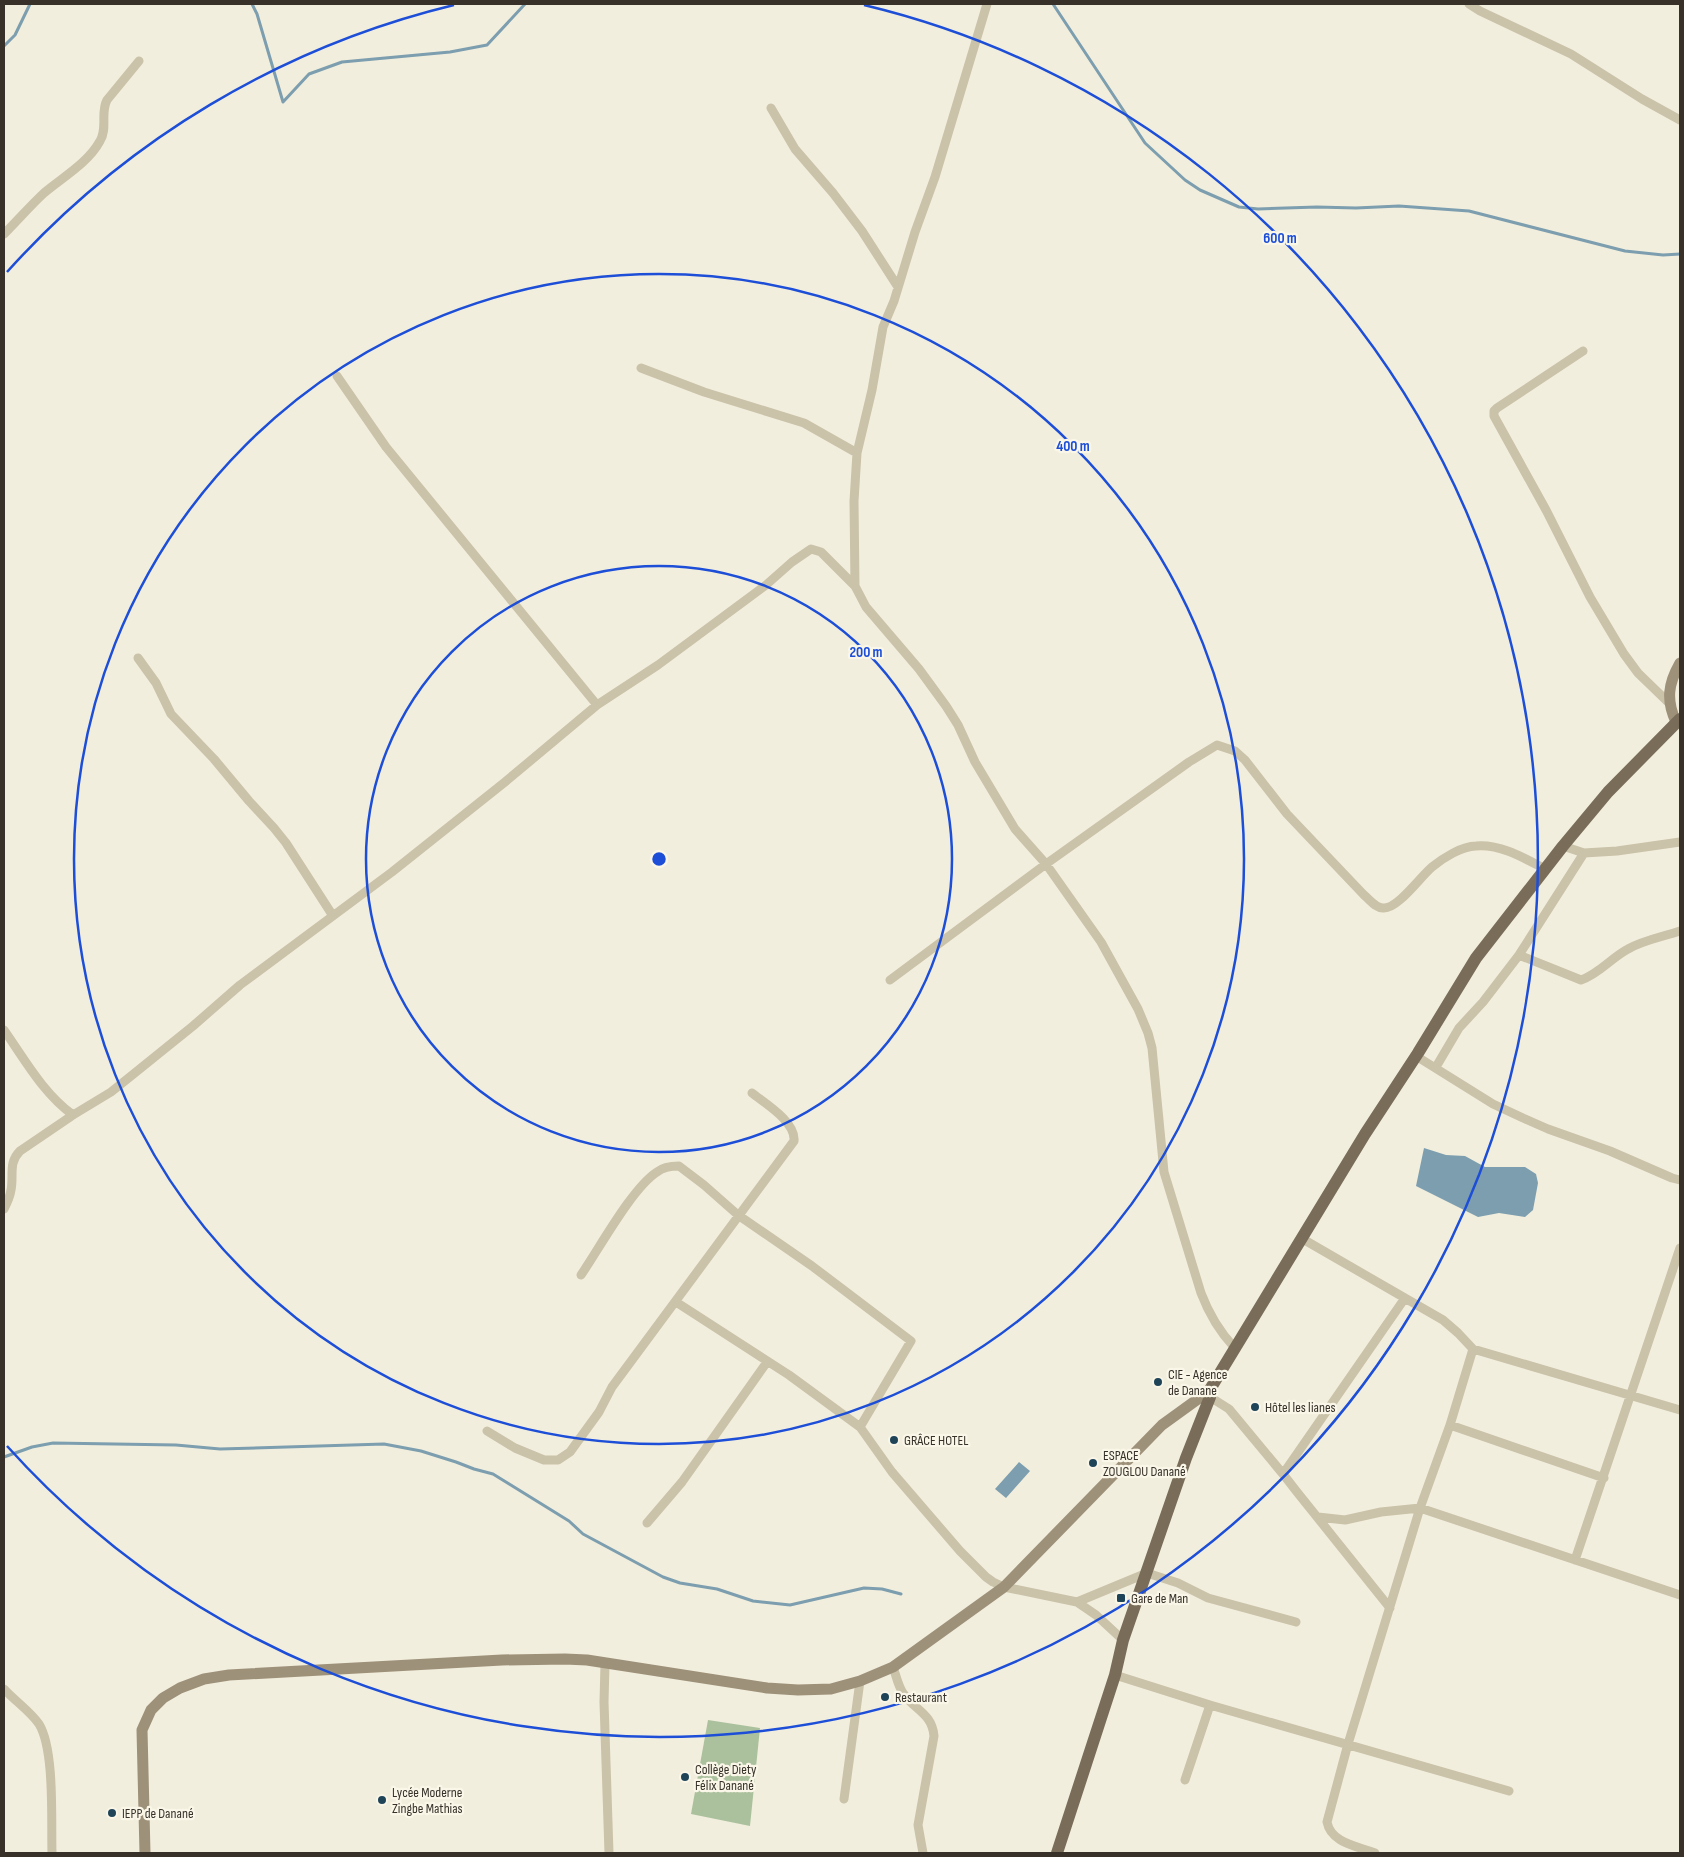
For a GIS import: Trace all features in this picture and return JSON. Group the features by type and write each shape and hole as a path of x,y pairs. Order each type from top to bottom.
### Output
{"main road":[{"path":"1057,1853 1115,1674 1123,1640 1186,1458 1209,1394 1234,1347 1476,958 1562,846 1608,792 1678,721"}],"street":[{"path":"854,586 854,501 857,454 884,327 935,178 987,4"},
{"path":"1468,4 1570,54 1642,100 1680,120"},
{"path":"4,234 42,196 91,155 104,134 104,108 107,100 139,61"},
{"path":"771,108 795,149 833,192 898,287"},
{"path":"1583,351 1497,408 1494,411 1494,416 1546,510 1590,598 1624,654 1638,673 1669,703 1678,721"},
{"path":"641,368 704,392 804,423 857,454"},
{"path":"337,376 386,447 596,705"},
{"path":"4,1209 12,1188 12,1164 16,1156 73,1115 111,1092 193,1026 240,985 392,872 505,782 596,705 658,665 811,549 821,552 854,586 866,607 919,669 946,706 958,725 975,762 1010,822 1022,839 1046,864 1101,942 1130,995 1148,1033 1154,1062 1164,1172 1200,1293 1216,1326 1234,1347"},
{"path":"138,658 156,683 171,714 214,759 280,835 333,916"},
{"path":"1669,703 1670,686 1680,662"},
{"path":"890,980 1046,864 1217,745 1235,751 1245,760 1287,814 1364,895 1382,908 1389,908 1397,903 1432,866 1460,850 1476,846 1496,848 1512,853 1545,869"},
{"path":"1562,846 1584,853 1617,851 1680,842"},
{"path":"1436,1067 1459,1028 1483,1002 1519,955 1584,853"},
{"path":"1519,955 1581,980 1593,974 1626,950 1651,939 1680,931"},
{"path":"4,1030 50,1094 73,1115"},
{"path":"1416,1056 1493,1104 1548,1129 1610,1151 1676,1179 1680,1188"},
{"path":"487,1431 538,1459 550,1461 565,1457 578,1442 612,1387 794,1141 790,1124 752,1093"},
{"path":"581,1275 626,1207 647,1180 661,1169 679,1166 704,1184 738,1215 812,1266 911,1341 860,1427"},
{"path":"1301,1238 1449,1324 1473,1349 1680,1410"},
{"path":"1575,1560 1680,1248"},
{"path":"1283,1474 1405,1298"},
{"path":"676,1302 803,1385 860,1427 892,1472 960,1551 986,1577 1004,1587 1077,1602 1096,1615 1123,1640"},
{"path":"1374,1853 1336,1838 1329,1830 1328,1822 1348,1744 1420,1508 1450,1425 1473,1349"},
{"path":"647,1523 682,1482 767,1362"},
{"path":"145,1853 142,1730 151,1710 163,1698 180,1688 204,1679 229,1675 502,1660 587,1660 767,1688 798,1690 831,1689 860,1681 893,1667 1004,1587 1162,1425 1209,1394 1229,1410 1318,1517 1390,1608"},
{"path":"1450,1425 1604,1478"},
{"path":"1318,1517 1345,1520 1381,1512 1420,1508 1680,1595"},
{"path":"1077,1602 1147,1573 1178,1583 1208,1598 1296,1622"},
{"path":"605,1664 604,1702 609,1853"},
{"path":"893,1667 903,1693 927,1717 933,1726 934,1736 918,1825 923,1853"},
{"path":"1115,1674 1210,1705 1509,1791"},
{"path":"844,1799 860,1681"},
{"path":"4,1689 36,1720 44,1732 47,1744 51,1789 52,1853"},
{"path":"1185,1780 1210,1705"}],"green space":[{"path":"708,1720 760,1728 750,1826 691,1814"}],"water":[{"path":"1424,1148 1446,1155 1465,1156 1485,1167 1525,1167 1536,1174 1538,1183 1533,1210 1525,1217 1499,1213 1478,1217 1416,1186"},
{"path":"1019,1462 1030,1471 1006,1498 995,1489"}],"waterway":[{"path":"4,46 15,35 30,4"},
{"path":"252,4 257,14 283,102 309,74 342,62 450,52 487,45 525,4"},
{"path":"1053,4 1145,143 1185,180 1200,190 1239,207 1258,209 1399,206 1469,211 1625,251 1663,255 1680,254"},
{"path":"4,1457 32,1447 53,1443 176,1445 220,1449 384,1444 421,1451 493,1474 569,1521 583,1534 663,1577 680,1583 717,1589 753,1601 790,1605 864,1588 882,1589 901,1594"}],"place":[{"name":"CIE - Agence de Danane","path":"1158,1382"},
{"name":"Hôtel les lianes","path":"1255,1407"},
{"name":"GRÂCE HOTEL","path":"894,1440"},
{"name":"ESPACE ZOUGLOU Danané","path":"1093,1463"},
{"name":"Gare de Man","path":"1121,1598"},
{"name":"Restaurant","path":"885,1697"},
{"name":"Collège Diety Félix Danané","path":"685,1777"},
{"name":"Lycée Moderne Zingbe Mathias","path":"382,1800"},
{"name":"IEPP de Danané","path":"112,1813"}]}
